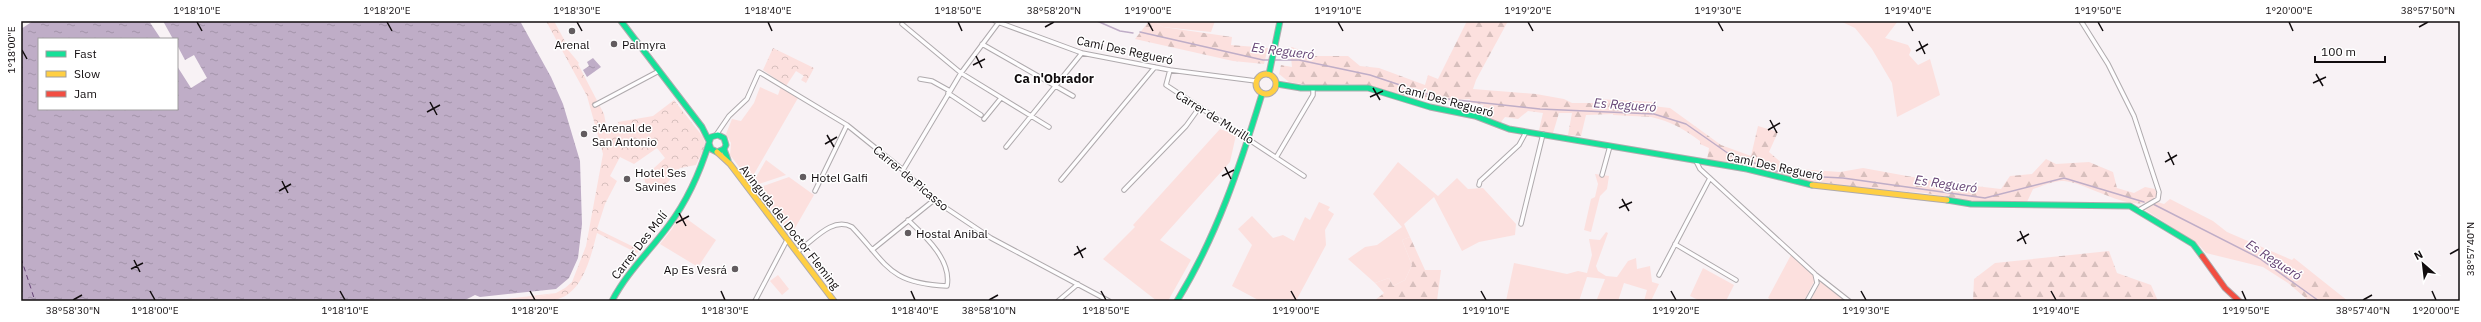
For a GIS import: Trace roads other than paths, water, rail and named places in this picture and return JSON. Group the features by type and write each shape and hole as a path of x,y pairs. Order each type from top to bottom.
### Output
{"street":[{"name":"Avinguda del Doctor Fleming","path":"621,21 702,127 711,149 717,152 730,164 834,301"},
{"path":"1268,74 1280,21"},
{"path":"2081,21 2108,64 2134,116 2159,192 2158,199 2139,210"},
{"path":"903,170 961,73 997,22"},
{"name":"Camí Des Regueró","path":"997,22 1082,53 1170,70 1256,82"},
{"path":"902,24 961,73 1050,127"},
{"path":"982,44 1073,96"},
{"path":"1006,147 1082,53"},
{"path":"1061,180 1155,67"},
{"name":"Carrer de Murillo","path":"1170,70 1166,85 1198,108 1277,156 1304,176"},
{"path":"595,105 659,71"},
{"name":"Carrer de Picasso","path":"723,126 729,116 747,99 759,72 847,124 903,170 934,200 991,238 1109,301"},
{"path":"1262,74 1274,76 1276,84 1272,93 1262,94 1256,87 1256,82 1262,74"},
{"path":"920,79 932,81 981,115"},
{"name":"Camí Des Regueró","path":"1276,84 1313,88 1368,88 1430,107 1475,116 1501,126 1526,132 1747,169 1811,185 1920,196 1971,204 2121,205 2139,210 2193,244 2225,288 2239,301"},
{"path":"1277,156 1313,95 1313,88"},
{"path":"1177,301 1207,251 1249,138 1262,94"},
{"path":"984,119 1002,98"},
{"path":"1124,190 1186,126 1198,108"},
{"path":"815,191 847,124"},
{"path":"709,142 723,126"},
{"path":"723,126 724,138"},
{"name":"Avinguda del Doctor Fleming","path":"702,127 724,138 726,142 724,149 730,164"},
{"path":"1479,185 1480,181 1519,145 1526,132"},
{"path":"1521,224 1543,134"},
{"name":"Carrer Des Molí","path":"612,301 630,272 669,224 704,159 709,142"},
{"path":"1602,175 1610,146"},
{"path":"704,159 724,149"},
{"path":"1696,161 1697,166 1710,178 1815,274 1849,301"},
{"path":"1659,275 1710,178"},
{"path":"872,250 934,200"},
{"path":"797,252 834,224 844,223 852,227 885,266 902,278 924,285 947,286 946,272 937,252 908,220"},
{"path":"756,300 787,240"},
{"path":"1675,244 1736,280"},
{"path":"1807,301 1817,282 1815,274"},
{"path":"1058,301 1078,284"}],"water":[{"path":"33,21 149,21 160,38 38,38 38,110 178,110 178,68 191,88 207,78 194,55 185,60 178,47 178,38 172,38 163,21 520,21 551,77 563,104 580,161 582,224 578,258 569,278 556,289 480,297 475,295 463,301 21,301 21,29"},
{"path":"593,58 601,67 587,77 583,70 589,66 587,62"}],"waterway":[{"name":"Es Regueró","path":"1097,21 1120,31 1133,33"},
{"name":"Es Regueró","path":"1140,32 1263,60 1270,60"},
{"name":"Es Regueró","path":"1274,60 1299,60 1370,75 1439,98 1540,109 1654,114 1686,124 1729,154 1779,172 1803,176 1843,178 1985,198 2064,178 2144,202"},
{"name":"Es Regueró","path":"2153,204 2259,258 2319,301"}],"place":[{"name":"Arenal","path":"572,31"},
{"name":"Palmyra","path":"614,44"},
{"name":"s'Arenal de San Antonio","path":"584,134"},
{"name":"Hotel Galfi","path":"803,177"},
{"name":"Hotel Ses Savines","path":"627,179"},
{"name":"Hostal Anibal","path":"908,233"},
{"name":"Ap Es Vesrá","path":"735,269"}],"district":[{"name":"Ca n'Obrador","path":"1054,78"}]}
